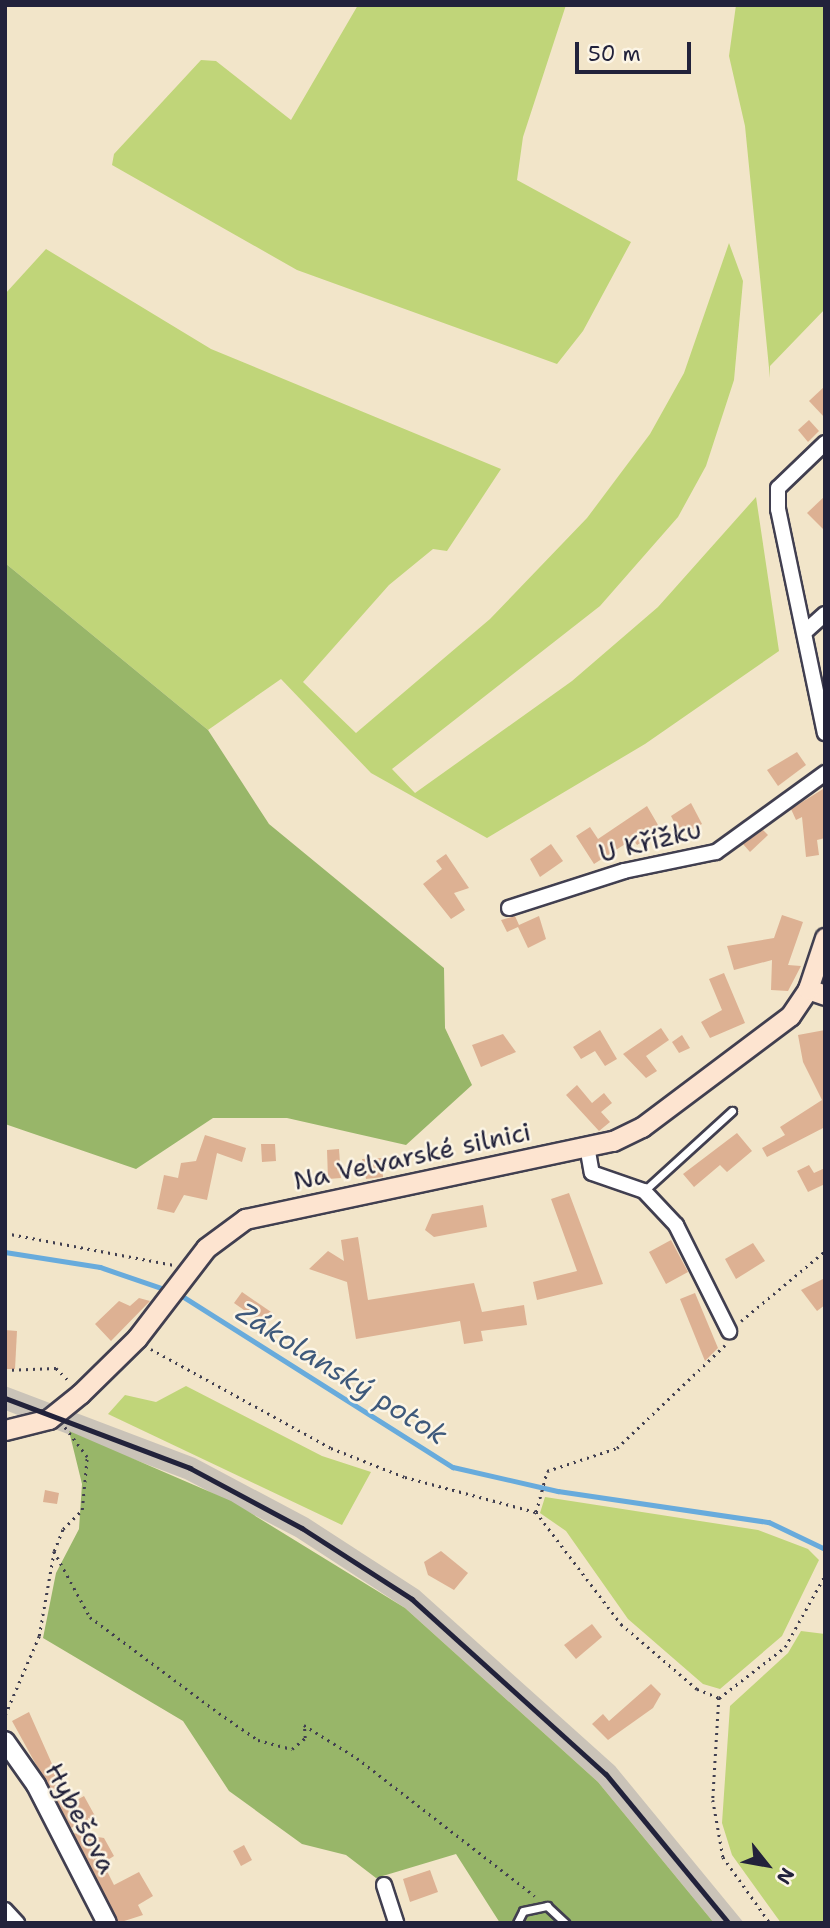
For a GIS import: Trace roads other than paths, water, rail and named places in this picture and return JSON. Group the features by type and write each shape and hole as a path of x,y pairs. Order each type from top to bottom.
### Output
{"main road":[{"name":"Na Velvarské silnici","path":"5,1430 48,1419 80,1394 137,1338 184,1273 221,1232 245,1219 587,1146 642,1127 781,1024 816,992 825,938"}],"street":[{"path":"825,443 778,488 825,733"},
{"path":"807,630 825,614"},
{"name":"U Křížku","path":"509,908 624,871 716,852 825,773"},
{"path":"587,1146 592,1173 644,1191 676,1225 729,1331"},
{"name":"Hybešova","path":"5,1741 36,1785 107,1923"},
{"path":"384,1885 396,1923"},
{"path":"5,1910 17,1923"}],"lane":[{"path":"644,1191 732,1111"},
{"path":"517,1923 523,1911 547,1906 565,1923"}],"waterway":[{"name":"Zákolanský potok","path":"5,1252 100,1267 167,1290"},
{"name":"Zákolanský potok","path":"179,1294 453,1467 558,1491 769,1522 825,1549"}],"railway":[{"path":"5,1398 190,1468 302,1528 412,1599 606,1774 729,1923"}]}
